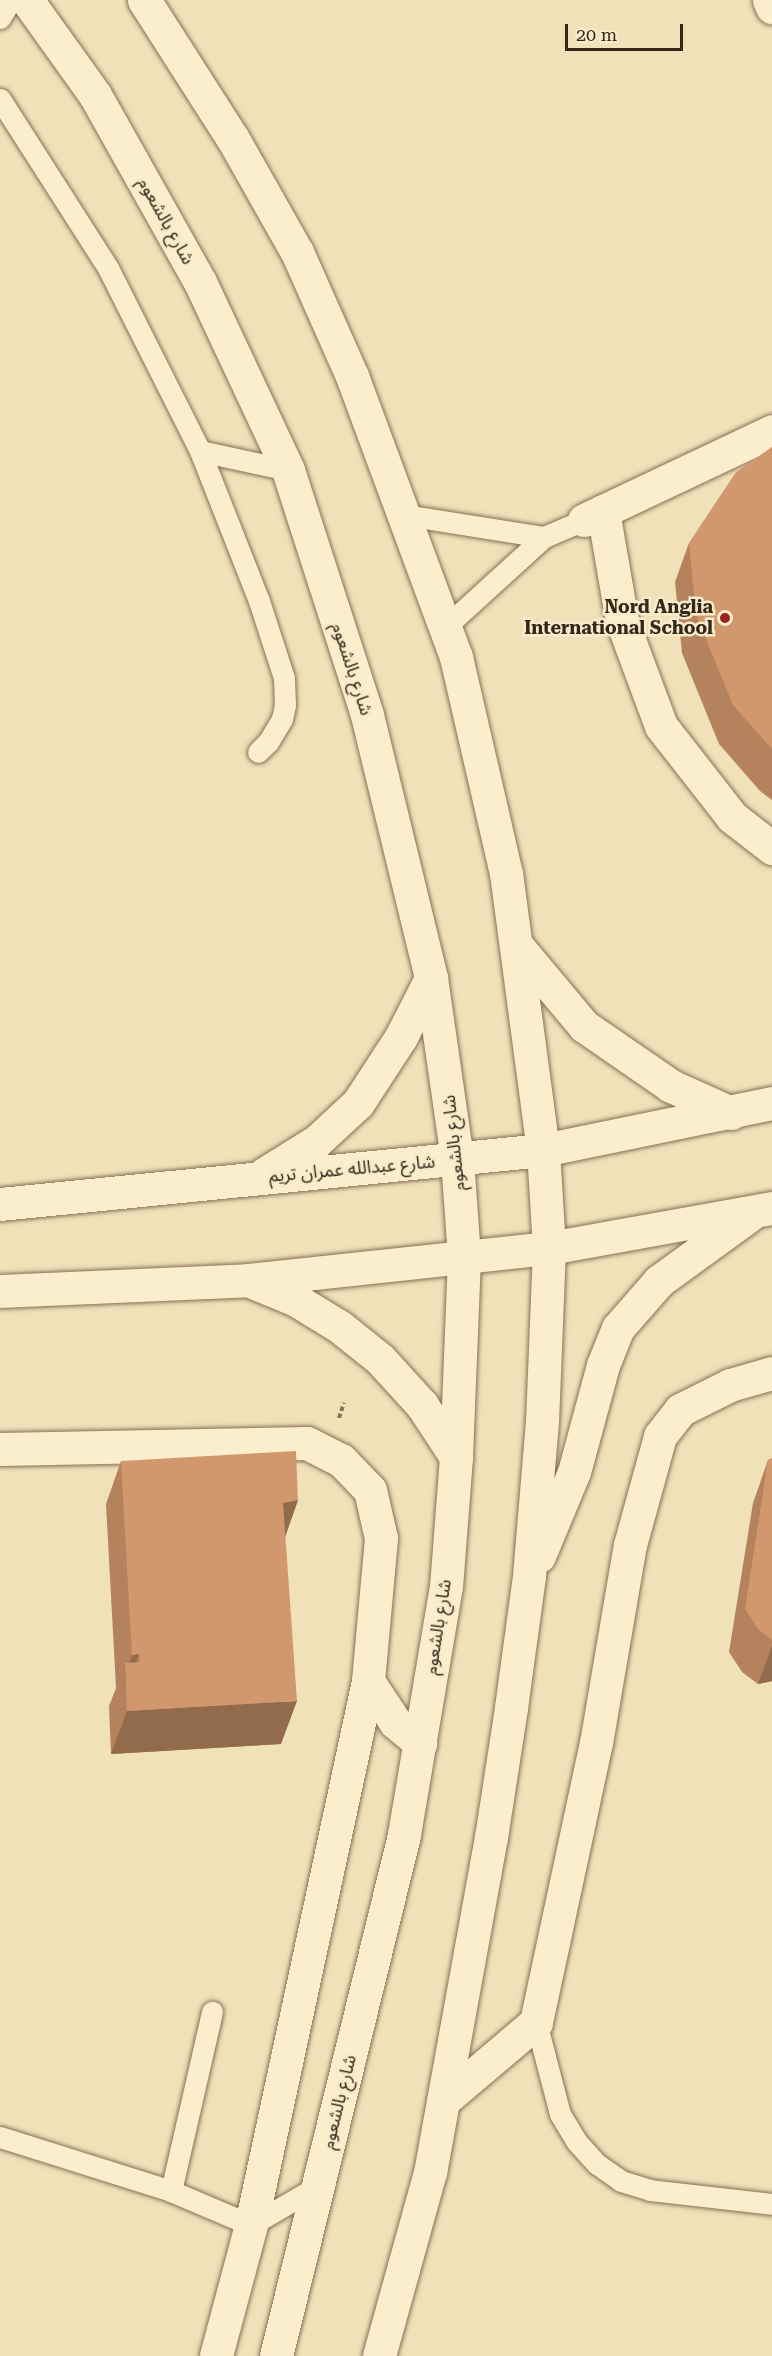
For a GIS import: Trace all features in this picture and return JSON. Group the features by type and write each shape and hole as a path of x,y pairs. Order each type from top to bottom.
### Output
{"street":[{"name":"شارع بالشعوم","path":"27,0 95,95 200,282 288,470 367,715 431,978 457,1159 464,1257 456,1457 446,1586 404,1835 276,2356"},
{"path":"144,0 233,139 297,252 352,376 456,657 506,873 543,1149 549,1248 542,1421 529,1576 491,1837 430,2172 379,2356"},
{"path":"769,0 772,7"},
{"path":"772,431 593,516 622,621 661,726 732,817 772,848"},
{"path":"517,946 584,1026 671,1086 731,1113"},
{"path":"260,1177 317,1141 352,1109 401,1037 431,978"},
{"name":"شارع عبدالله عمران تريم","path":"0,1204 543,1149 772,1103"},
{"path":"0,1291 249,1280 549,1248 764,1210"},
{"path":"529,1576 574,1472 603,1365 618,1328 659,1281 764,1210"},
{"path":"249,1280 296,1300 340,1327 380,1359 422,1405 456,1457"},
{"path":"443,2101 536,2022 596,1743 630,1545 660,1436 681,1410 730,1385 772,1373"},
{"path":"0,1449 307,1443 341,1460 370,1490 381,1538 368,1681 250,2225 216,2356"},
{"path":"368,1681 395,1722 420,1743"}],"lane":[{"path":"0,18 11,0"},
{"path":"0,99 108,268 200,451 255,590 284,678 285,705 282,718 268,742 258,752"},
{"path":"200,451 288,470"},
{"path":"405,515 544,537"},
{"path":"445,627 544,537 593,516"},
{"path":"171,2191 212,2013"},
{"path":"536,2022 560,2114 576,2141 597,2164 621,2181 651,2190 772,2204"},
{"path":"0,2138 171,2191 250,2225 318,2186"}],"building":[{"name":"Nord Anglia International School","path":"772,447 772,749 733,705 696,615 689,543 736,472"},
{"path":"296,1451 298,1500 283,1503 297,1701 127,1711 125,1663 140,1662 139,1654 132,1655 121,1461"},
{"path":"772,1458 772,1640 758,1629 745,1609 768,1460"}],"place":[{"name":"Nord Anglia International School","path":"725,618"}]}
